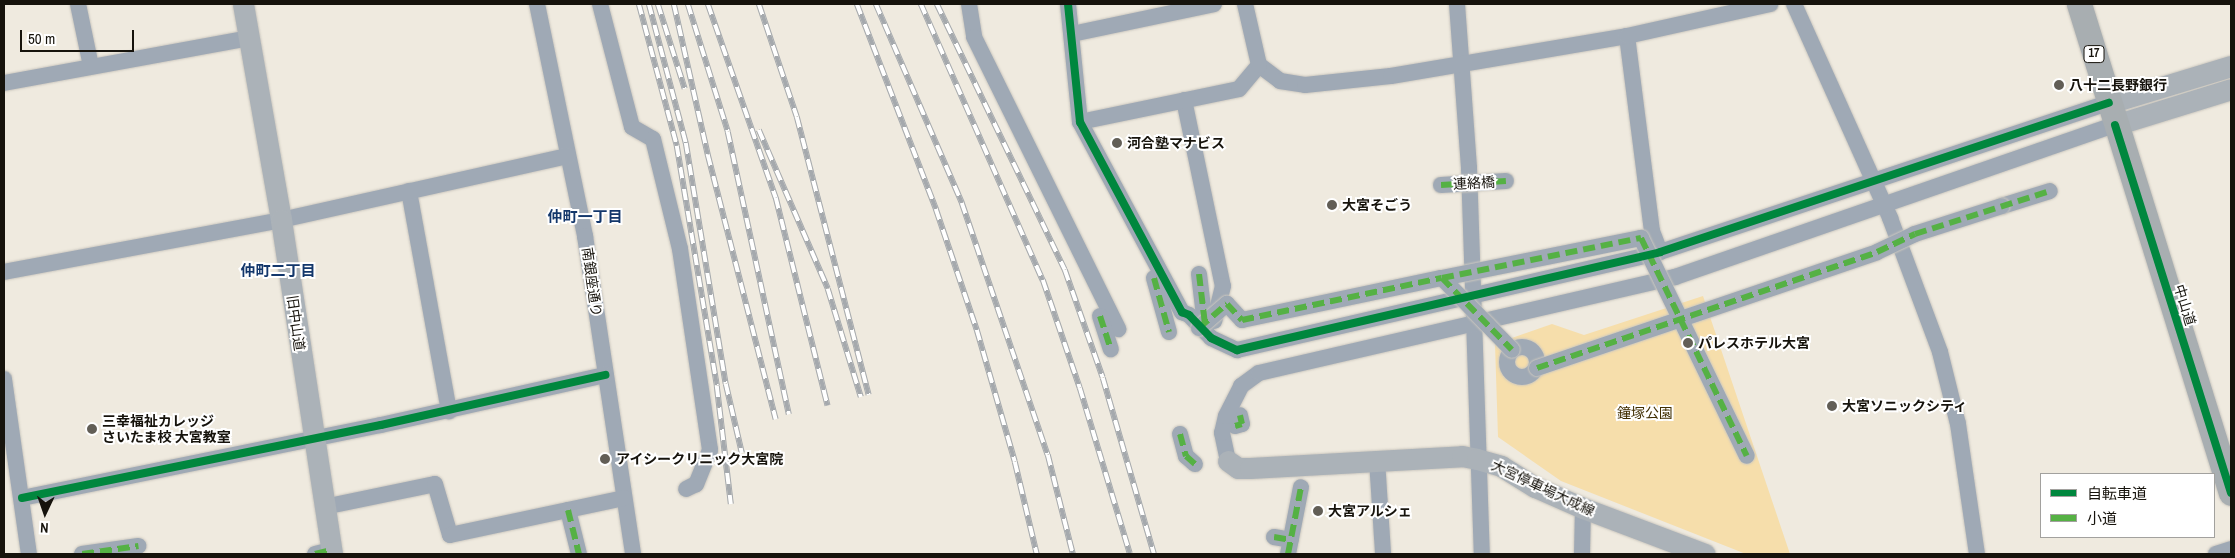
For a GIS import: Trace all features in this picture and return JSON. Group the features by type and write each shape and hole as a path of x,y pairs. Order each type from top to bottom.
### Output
{"highway":[{"name":"中山道","path":"2079,4 2231,493"}],"main road":[{"name":"旧中山道","path":"243,4 281,220 324,507 326,553"},
{"path":"2112,114 2231,66"},
{"path":"2112,114 2231,89"},
{"name":"大宮停車場大成線","path":"1228,462 1238,468 1250,468 1377,460 1470,457 1501,466 1535,487 1583,508 1705,554"}],"street":[{"path":"78,4 91,66"},
{"name":"南銀座通り","path":"536,4 585,236 633,554"},
{"path":"600,4 632,127 653,139 680,249 710,450 696,484 686,489"},
{"path":"969,4 974,37 1118,329"},
{"path":"1068,4 1080,122 1182,312 1189,315 1228,348 1246,350 1473,298 1660,252 1873,180 2112,114"},
{"path":"1072,34 1214,4"},
{"path":"1245,4 1259,65 1280,81 1305,85 1460,64 1627,36 1770,4"},
{"path":"1457,4 1469,168 1474,324 1470,457 1482,554"},
{"path":"1794,4 1884,204 1940,352 1958,424 1977,554"},
{"path":"1627,36 1652,231 1660,252"},
{"path":"4,83 249,38"},
{"path":"1080,122 1240,89 1259,65"},
{"path":"1184,100 1223,286 1205,330"},
{"path":"1228,462 1222,433 1226,416 1241,386 1249,377 1272,368 1474,324 1675,277 1884,204 2112,114"},
{"path":"4,272 281,220 568,156"},
{"name":"連絡橋","path":"1441,185 1506,182"},
{"path":"409,191 449,410"},
{"path":"1537,368 1537,357 1531,348 1523,346 1512,350 1507,362 1514,375 1527,376 1537,368 1877,252 1915,234 2050,191"},
{"path":"1205,330 1227,304 1242,320 1641,238 1747,456"},
{"path":"1200,274 1205,330"},
{"path":"1154,278 1168,332"},
{"path":"1442,278 1512,350"},
{"path":"1100,316 1111,349"},
{"path":"22,498 314,439 605,375"},
{"path":"4,379 6,412 22,498 29,554"},
{"path":"1180,434 1190,460"},
{"path":"1377,460 1383,554"},
{"path":"324,507 435,484 450,535 624,500"},
{"path":"1274,537 1290,547 1301,487"},
{"path":"1582,554 1583,508"},
{"path":"568,510 579,554"},
{"path":"82,554 138,546"},
{"path":"2216,554 2231,549"}],"green space":[{"name":"鐘塚公園","path":"1703,296 1790,554 1746,554 1561,481 1498,437 1495,344 1552,324 1584,335"}],"railway":[{"path":"639,4 677,146 717,386 731,504"},
{"path":"649,4 686,143 726,384 742,453"},
{"path":"658,4 685,89"},
{"path":"674,4 708,155 776,419"},
{"path":"688,4 728,132 789,415"},
{"path":"708,4 776,198 828,406"},
{"path":"759,4 797,117 869,395"},
{"path":"857,4 936,209 977,330 1015,462 1037,554"},
{"path":"876,4 962,203 1048,455 1073,554"},
{"path":"921,4 1043,280 1080,388 1130,554"},
{"path":"937,4 1065,270 1103,378 1154,554"},
{"path":"759,130 828,289 861,397"}],"marked path":[{"path":"1441,185 1506,181"},
{"path":"1537,368 1877,252 1915,234 2050,191"},
{"path":"1442,278 1641,238 1747,456"},
{"path":"1199,274 1205,324"},
{"path":"1154,278 1169,332"},
{"path":"1199,328 1227,304 1242,320 1442,278 1512,350"},
{"path":"1100,316 1111,349"},
{"path":"1235,426 1242,424 1240,415"},
{"path":"1180,434 1186,456 1195,464"},
{"path":"1288,554 1301,487"},
{"path":"568,510 579,554"},
{"path":"1274,537 1291,540"},
{"path":"82,554 138,546"},
{"path":"315,554 331,550"}],"cycle path":[{"path":"1068,4 1080,122 1182,312 1189,315 1211,338 1237,350 1660,252 2109,103"},
{"path":"2115,125 2231,493"},
{"path":"22,498 381,425 605,375"}],"place":[{"name":"八十二長野銀行","path":"2059,85"},
{"name":"河合塾マナビス","path":"1117,143"},
{"name":"大宮そごう","path":"1332,205"},
{"name":"パレスホテル大宮","path":"1688,343"},
{"name":"大宮ソニックシティ","path":"1832,406"},
{"name":"三幸福祉カレッジ さいたま校 大宮教室","path":"92,429"},
{"name":"アイシークリニック大宮院","path":"605,459"},
{"name":"大宮アルシェ","path":"1318,511"}],"district":[{"name":"仲町一丁目","path":"585,217"},
{"name":"仲町二丁目","path":"278,271"}]}
